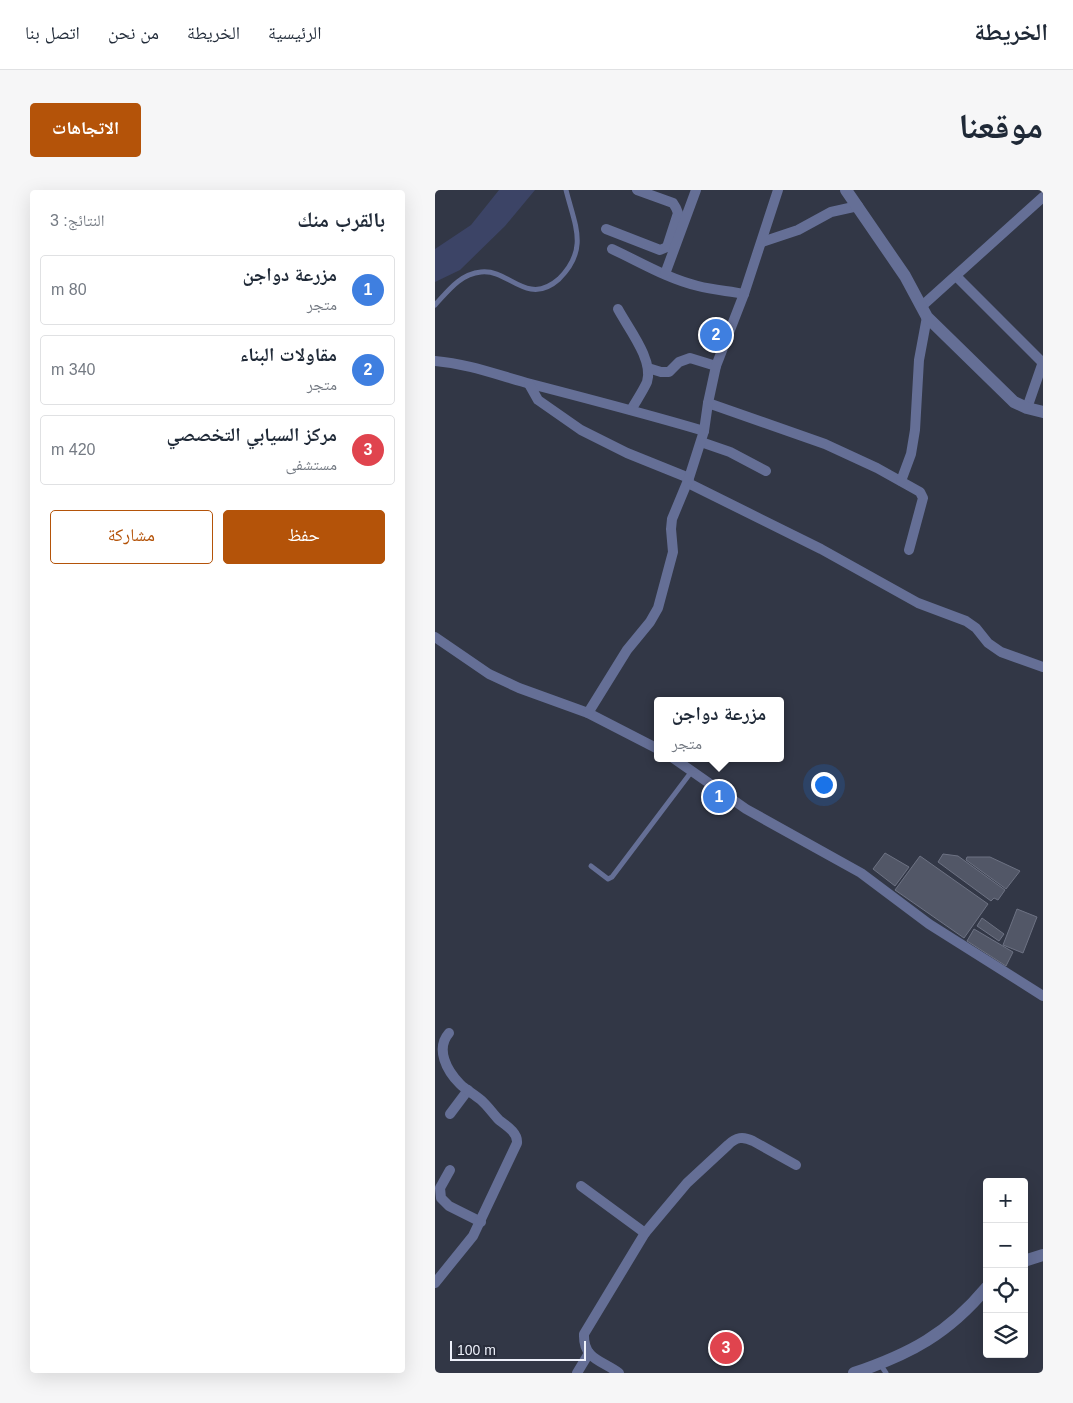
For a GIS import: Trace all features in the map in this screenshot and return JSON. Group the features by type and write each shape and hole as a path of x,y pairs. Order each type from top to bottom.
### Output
{"street":[{"path":"606,229 660,250 667,247 678,213 676,208 673,203 637,190"},
{"path":"665,274 696,190"},
{"path":"588,713 627,650 650,622 658,608 673,552 672,519 689,481 704,431 708,402 717,366 744,294 778,190"},
{"path":"846,190 905,276 925,311 1014,402 1043,412"},
{"path":"901,481 911,454 914,438 919,360 925,311 956,276 1043,197"},
{"path":"762,242 798,230 831,212 857,206"},
{"path":"612,249 665,274 696,286 744,294"},
{"path":"956,276 1043,362 1027,408"},
{"path":"618,309 642,351 648,368 647,382 631,410"},
{"path":"648,368 665,373 672,370 679,362 690,358 717,366"},
{"path":"435,361 472,366 529,384 704,431"},
{"path":"529,384 538,400 581,430 689,481 821,549 918,603 966,621 988,643 1001,652 1043,667"},
{"path":"708,402 825,444 920,492 923,498 909,550"},
{"path":"701,442 730,452 766,471"},
{"path":"435,637 489,674 519,688 588,713 654,747"},
{"path":"679,762 746,809 861,874 929,924 1043,996"},
{"path":"435,1283 469,1242 481,1222 517,1143 516,1135 453,1076 441,1052 443,1042 449,1033"},
{"path":"450,1114 467,1090"},
{"path":"619,1373 589,1354 584,1343 586,1329 645,1234 687,1183 733,1140 740,1138 747,1138 797,1165"},
{"path":"450,1170 438,1186 444,1203 481,1222"},
{"path":"581,1186 645,1234"},
{"path":"1028,1260 1043,1255"},
{"path":"854,1373 883,1368 924,1343 946,1329 983,1293"},
{"path":"577,1373 589,1354"}],"lane":[{"path":"435,305 460,279 470,274 493,272 530,289 540,290 549,287 556,281 570,267 577,249 577,239 565,190"},
{"path":"591,866 607,879 612,877 692,770"}],"shaded area":[{"path":"499,190 535,190 505,226 460,270 435,282 435,249 471,225"}],"building":[{"path":"885,853 909,867 895,886 873,869"},
{"path":"943,854 958,856 1005,890 998,900 994,898 991,901 938,862"},
{"path":"920,856 988,904 964,938 895,890"},
{"path":"967,857 990,857 1020,871 1006,889 966,860"},
{"path":"1017,909 1037,917 1023,953 1003,945"},
{"path":"982,918 1004,934 999,941 977,926"},
{"path":"974,929 1013,952 1006,966 967,941"}],"place":[{"name":"مقاولات البناء","path":"716,335"},
{"name":"مزرعة دواجن","path":"719,797"},
{"name":"مركز السيابي التخصصي","path":"726,1348"}]}
